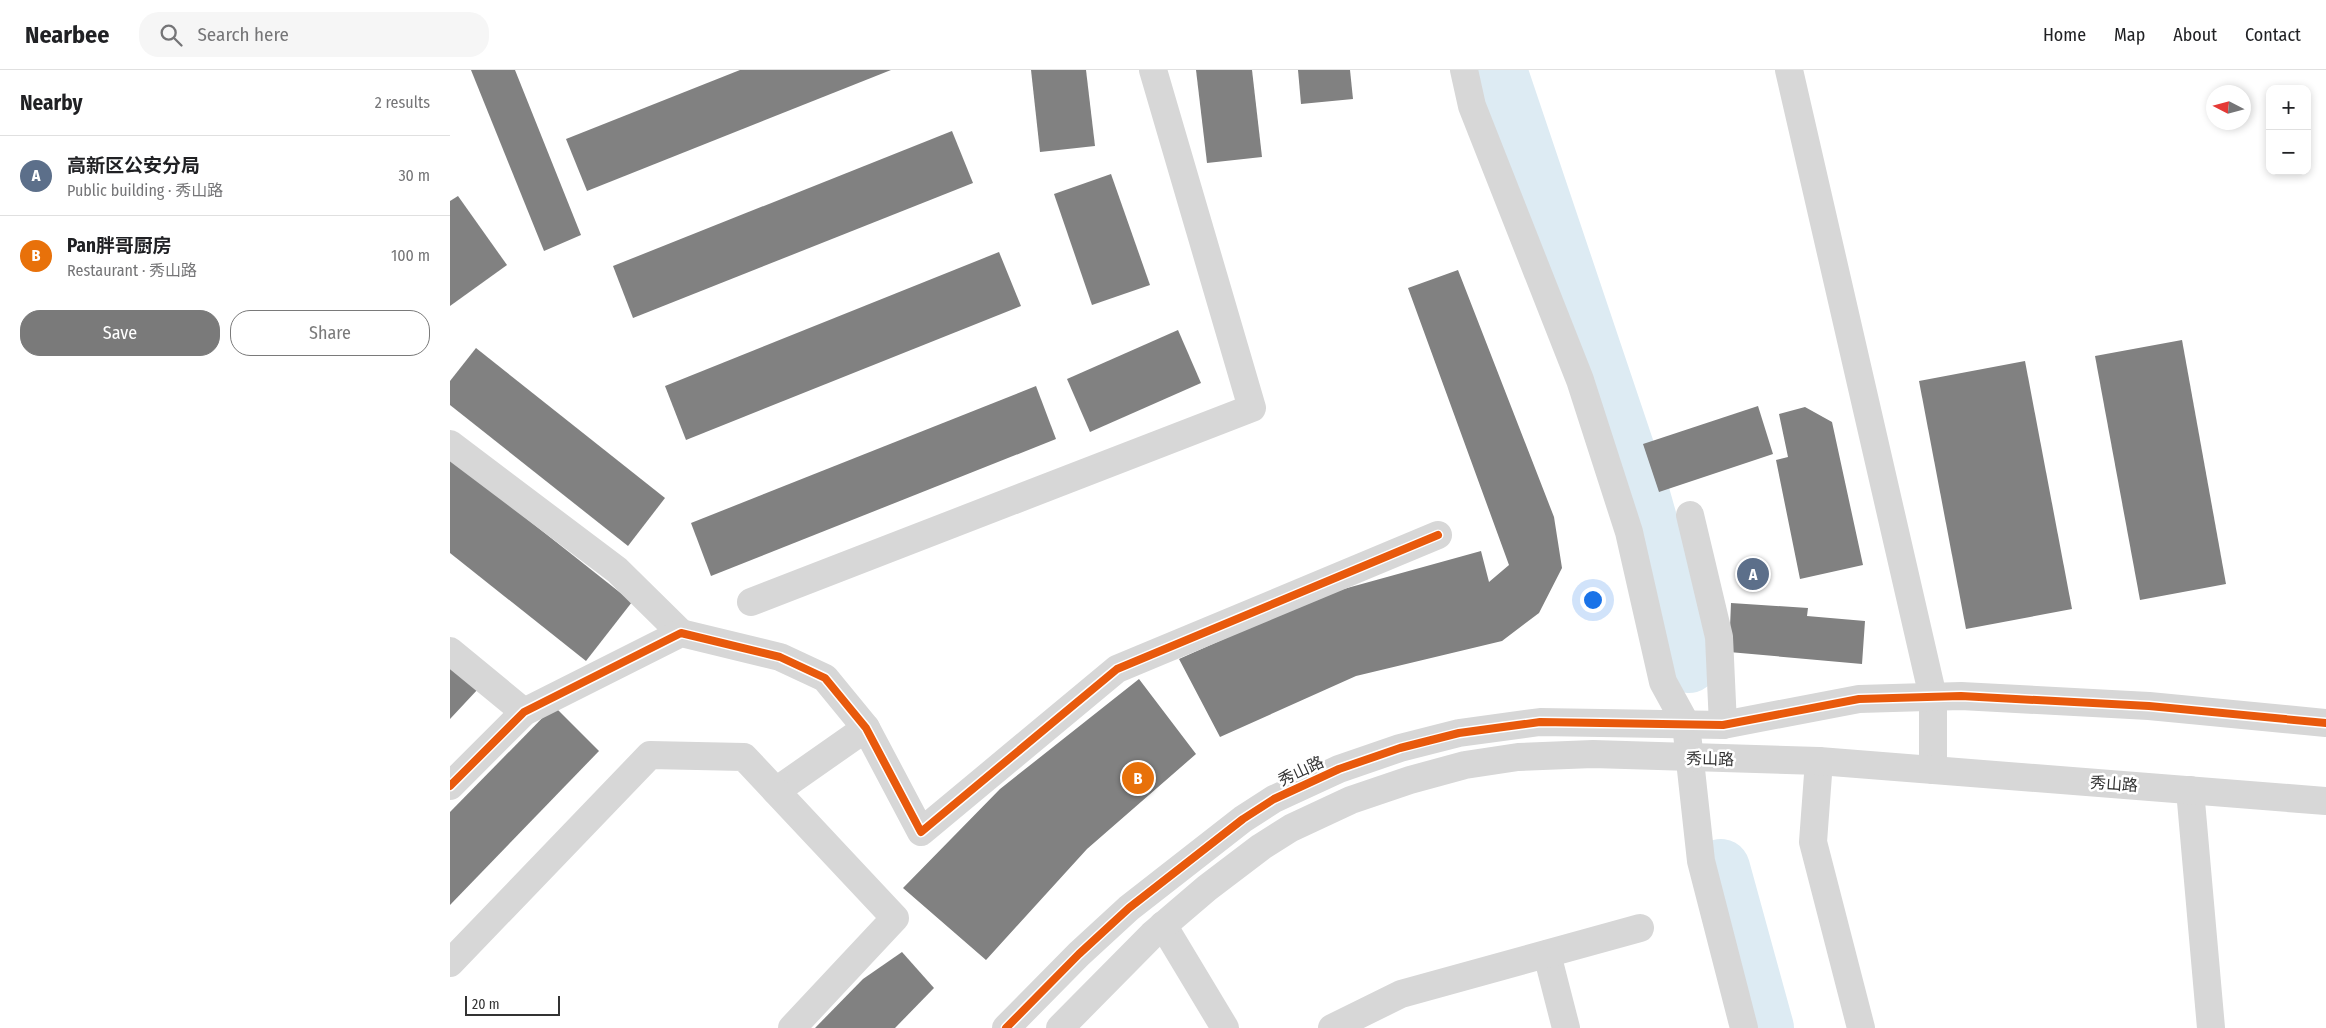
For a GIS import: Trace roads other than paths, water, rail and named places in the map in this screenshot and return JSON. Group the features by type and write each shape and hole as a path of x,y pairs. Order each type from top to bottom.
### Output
{"street":[{"path":"751,602 1252,408 1153,70"},
{"path":"1464,70 1472,106 1580,380 1629,532 1663,682 1686,724 1688,758 1701,861 1744,1028"},
{"path":"1789,70 1933,697 1933,770"},
{"path":"450,444 617,570 681,633 780,657 825,678 866,728 921,832 1117,669 1438,535"},
{"path":"1690,515 1720,637 1723,725"},
{"path":"450,786 524,712 681,633"},
{"path":"450,651 524,712"},
{"name":"秀山路","path":"1006,1028 1079,954 1129,908 1242,819 1274,799 1307,782 1400,748 1487,728 1540,722 1723,725 1859,699 1961,696 2149,706 2326,723"},
{"path":"776,791 866,728"},
{"name":"秀山路","path":"1060,1028 1164,925 1233,867 1291,828 1351,800 1410,780 1465,765 1534,756 1593,754 1820,761 2326,801"},
{"path":"450,964 650,755 744,757 895,918 792,1028"},
{"path":"1820,761 1813,842 1861,1028"},
{"path":"2190,790 2211,1028"},
{"path":"1164,925 1225,1028"},
{"path":"1332,1028 1401,994 1640,928"},
{"path":"1547,954 1566,1028"}],"waterway":[{"path":"1498,70 1641,495 1689,664"},
{"path":"1721,868 1765,1028"}],"place":[{"name":"高新区公安分局","path":"1753,574"},
{"name":"Pan胖哥厨房","path":"1138,778"}]}
